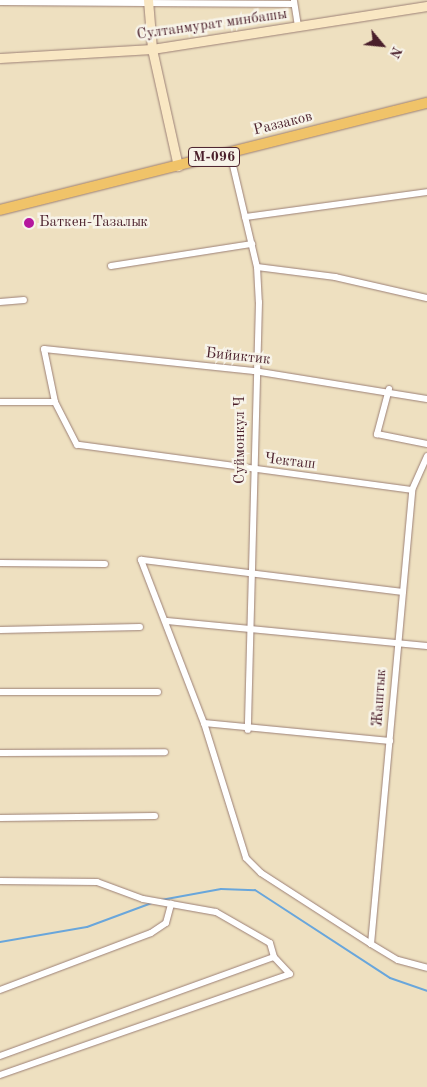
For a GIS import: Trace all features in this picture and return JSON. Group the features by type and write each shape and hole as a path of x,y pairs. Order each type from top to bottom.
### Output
{"main road":[{"name":"Раззаков","path":"0,210 427,103"}],"street":[{"path":"148,1 152,49 178,166"},
{"path":"0,2 294,2 298,26"},
{"name":"Султанмурат минбашы","path":"0,58 152,49 427,6"},
{"name":"Суймонкул Ч","path":"230,153 257,267 248,730"},
{"path":"245,216 427,192"},
{"path":"111,266 252,244"},
{"path":"257,267 335,278 427,298"},
{"path":"0,302 24,300"},
{"name":"Бийиктик","path":"55,402 44,349 254,371 389,389 427,398"},
{"path":"389,389 377,434 427,444"},
{"path":"0,402 55,402"},
{"name":"Чекташ","path":"55,402 77,445 412,490"},
{"name":"Жаштык","path":"371,944 390,741 396,642 403,592 412,490 427,456"},
{"path":"403,592 252,572 141,560 167,620 204,723 246,858 261,873 371,944 398,960 427,968"},
{"path":"0,564 105,564"},
{"path":"167,620 427,646"},
{"path":"0,630 140,627"},
{"path":"0,692 158,692"},
{"path":"204,723 248,730 390,741"},
{"path":"0,753 165,752"},
{"path":"0,818 156,816"},
{"path":"0,881 96,882 119,892 216,912 270,943 274,957 290,974 0,1075"},
{"path":"0,990 151,933 166,923 171,904"},
{"path":"0,1056 274,957"}],"waterway":[{"path":"161,900 221,889 255,890 390,978 427,991"},
{"path":"0,942 87,927 152,903"}],"place":[{"name":"Баткен-Тазалык","path":"29,223"}]}
